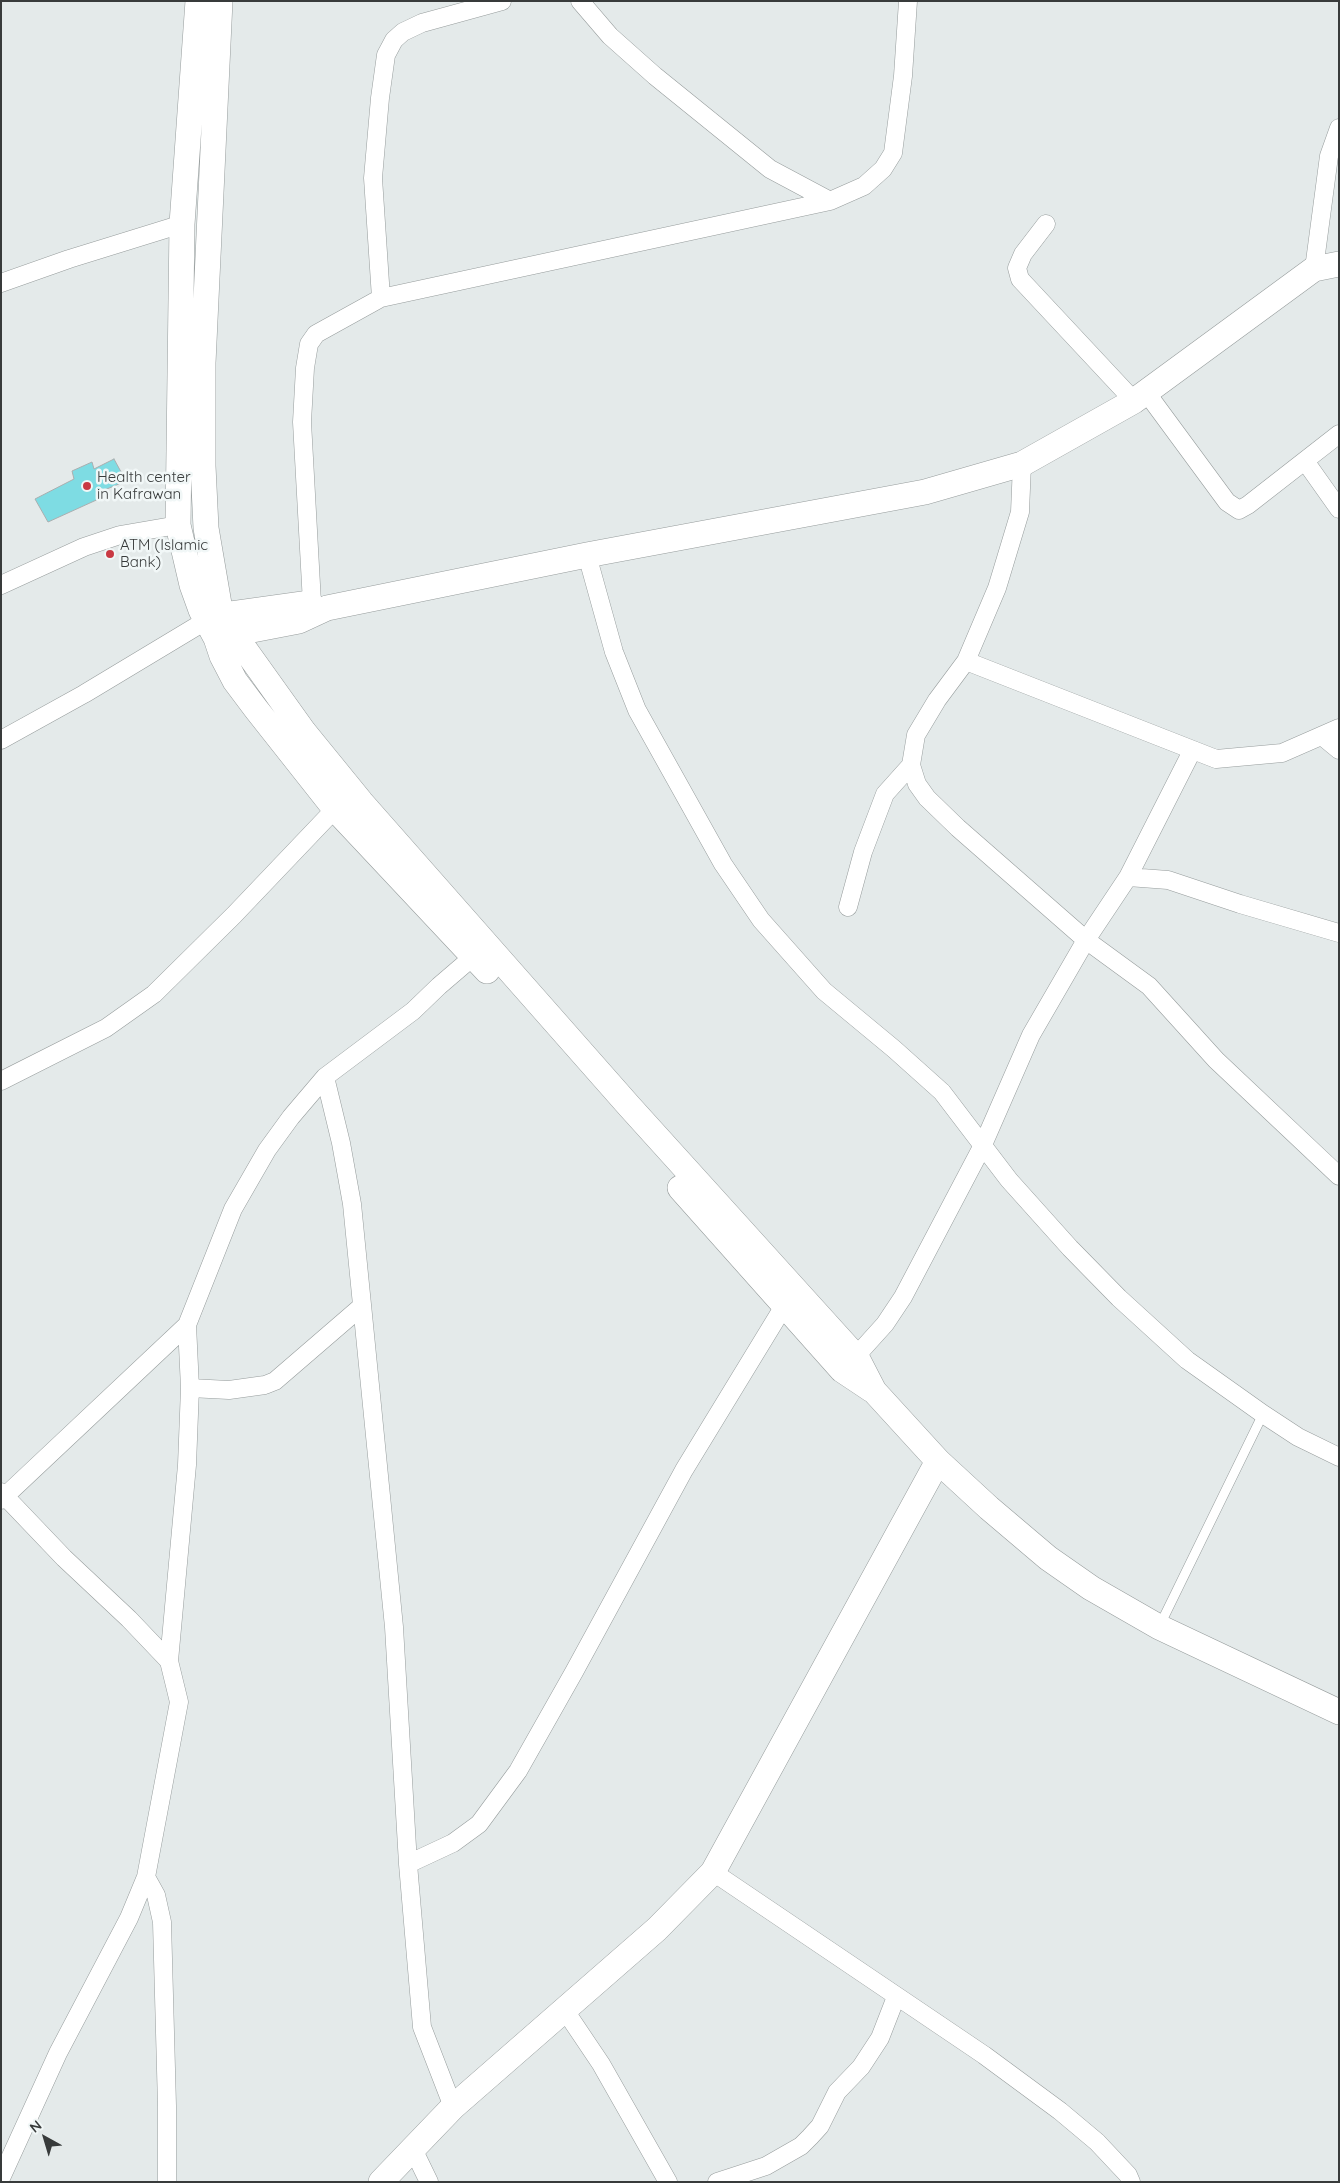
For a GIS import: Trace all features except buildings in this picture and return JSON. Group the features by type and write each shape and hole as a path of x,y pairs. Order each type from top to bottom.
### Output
{"main road":[{"path":"198,1 182,224 178,526 200,610 220,627 361,802 636,1113 849,1364 938,1461 989,1508 1048,1558 1091,1588 1159,1627 1339,1712"},
{"path":"220,1 203,363 203,466 206,528 219,604 222,656 236,681 335,809 474,956 784,1306 849,1364"},
{"path":"220,627 300,621 319,606 925,492 1022,464 1140,396 1314,269 1339,264"},
{"path":"381,2182 453,2107 657,1929 713,1872 938,1461"}],"street":[{"path":"380,298 373,178 386,55 394,40 409,29 422,23 502,1"},
{"path":"580,1 610,36 770,169 830,201"},
{"path":"319,606 302,422 305,368 309,344 316,334 380,298 830,201 864,186 883,169 893,152 903,76 908,1"},
{"path":"1314,269 1329,156 1339,128"},
{"path":"1,283 69,259 182,224"},
{"path":"1046,224 1022,254 1017,268 1020,279 1140,396 1227,502 1239,510 1248,505 1339,434"},
{"path":"1305,461 1339,509"},
{"path":"1022,464 1020,512 997,588 966,661 937,700 916,735 911,765 917,784 927,798 958,828 1086,940 1149,986 1216,1060 1339,1176"},
{"path":"1,585 84,547 120,535 178,526"},
{"path":"587,555 614,652 638,710 723,864 761,920 824,991 942,1092 982,1147 1039,1214 1118,1298 1187,1360 1298,1437 1339,1457"},
{"path":"1,740 178,639 220,627"},
{"path":"966,661 1216,760 1282,754 1339,728"},
{"path":"1322,736 1339,750"},
{"path":"849,1364 885,1324 903,1296 982,1147 1031,1034 1086,940 1128,877 1192,751"},
{"path":"848,907 863,852 885,794 911,765"},
{"path":"1,1081 106,1028 154,994 234,916 335,809"},
{"path":"1128,877 1168,880 1240,904 1339,933"},
{"path":"169,1661 130,1619 64,1558 2,1496 114,1396 187,1325 233,1209 267,1150 325,1077 413,1011 474,956"},
{"path":"325,1077 341,1143 352,1204 394,1627 408,1864 422,2027 453,2107"},
{"path":"190,1388 229,1390 265,1385 275,1381 362,1306"},
{"path":"408,1864 452,1843 479,1824 518,1771 684,1470 784,1306"},
{"path":"1,2178 58,2053 128,1918 146,1877 180,1702 169,1661 187,1465 190,1388 187,1325"},
{"path":"713,1872 896,1997 984,2054 1060,2111 1097,2142 1124,2180"},
{"path":"146,1877 156,1895 162,1922 167,2182"},
{"path":"717,2182 766,2166 801,2146 810,2137 820,2126 837,2092 861,2067 880,2038 888,2022 896,1997"},
{"path":"564,2009 601,2064 668,2182"},
{"path":"413,2149 429,2182"}],"lane":[{"path":"1159,1627 1263,1414"}],"place":[{"name":"Health center in Kafrawan","path":"87,486"},
{"name":"ATM (Islamic Bank)","path":"110,554"}]}
